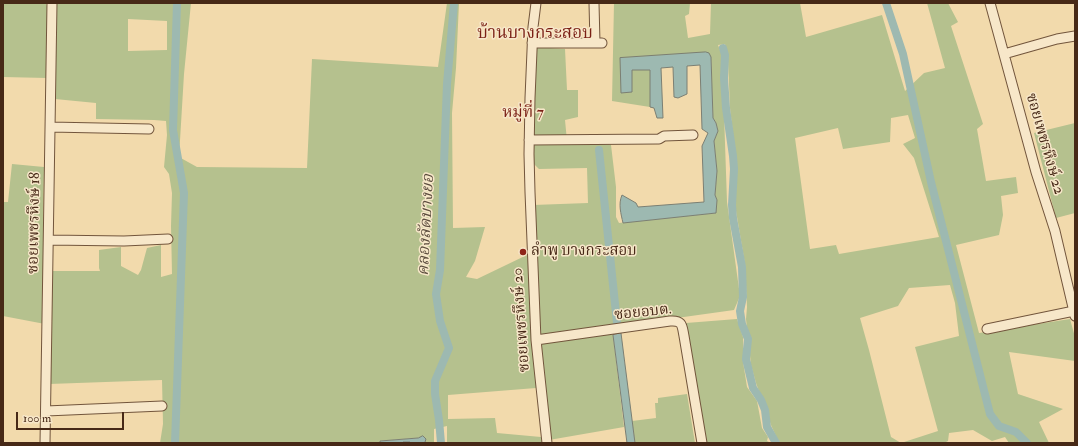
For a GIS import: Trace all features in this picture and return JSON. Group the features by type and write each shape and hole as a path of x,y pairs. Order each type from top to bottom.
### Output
{"street":[{"name":"ซอยเพชรหึงษ์ 18","path":"45,443 52,3"},
{"name":"ซอยเพชรหึงษ์ 20","path":"536,3 532,43 529,140 530,208 536,340 547,443"},
{"path":"532,43 598,43 594,3"},
{"name":"ซอยเพชรหึงษ์ 22","path":"990,3 1036,172 1055,231 1074,314"},
{"path":"1004,54 1057,39 1075,36"},
{"path":"50,127 149,129"},
{"path":"529,140 653,139 664,136 693,135"},
{"path":"49,240 124,241 168,239"},
{"path":"986,329 1074,314"},
{"name":"ซอยอบต.","path":"536,340 670,321 679,322 682,325 702,443"},
{"path":"46,411 162,406"}],"green space":[{"path":"3,3 46,3 49,14 47,78 3,77"},
{"path":"191,3 184,74 179,157 197,167 307,168 312,59 438,67 447,3 459,3 452,113 453,228 485,227 475,261 466,277 477,279 529,254 533,205 588,203 587,168 539,169 533,163 536,47 565,49 567,90 578,90 578,117 565,120 567,141 611,145 616,187 616,217 619,223 715,213 717,200 715,195 717,171 714,141 718,131 713,118 711,57 632,70 650,70 650,107 612,101 614,3 690,3 689,14 685,16 688,38 710,34 711,3 800,3 806,37 882,15 905,91 924,73 945,68 927,3 948,3 958,22 951,26 983,124 977,129 986,181 1016,177 1018,193 1001,196 1003,215 999,235 956,245 979,333 1070,319 1075,337 1075,361 1009,352 1018,394 1063,409 1039,422 1049,443 1009,443 1005,437 992,441 973,430 949,433 948,441 944,443 901,443 779,443 771,425 751,365 746,319 747,307 745,264 736,211 736,159 730,108 728,61 725,44 718,45 722,55 727,202 740,296 734,310 612,327 624,427 549,440 536,388 448,395 448,419 495,418 497,433 541,437 542,443 447,443 447,426 434,429 434,443 425,443 418,438 380,441 380,443 160,443 163,424 162,380 49,384 50,271 100,271 99,250 121,247 121,266 138,275 141,270 147,248 161,245 161,277 172,274 172,193 169,174 164,167 167,135 166,121 96,119 96,103 55,99 57,4","holes":["128,19 167,21 167,50 128,51","908,115 915,138 903,144 914,158 939,237 839,254 836,245 810,249 795,138 838,128 843,149 890,142 891,118","950,285 955,303 959,336 915,347 938,431 901,443 891,437 860,318 898,306 909,288"]},
{"path":"1075,123 1075,213 1056,218 1034,133"},
{"path":"12,164 44,167 43,220 46,231 45,324 3,316 3,202 8,202"},
{"path":"737,319 743,337 743,362 747,387 757,401 762,428 768,437 767,441 771,443 706,443 686,323"},
{"path":"687,394 695,443 635,443 632,421 656,418 655,403 658,403 658,398"}],"water":[{"path":"709,53 711,57 713,118 718,131 714,141 717,171 715,195 717,200 716,213 623,223 620,205 622,195 636,203 638,207 704,202 702,146 708,133 702,129 700,65 687,66 687,94 678,98 674,97 673,67 661,68 663,118 657,118 654,108 650,107 650,70 632,70 632,92 621,93 620,58"},
{"path":"621,333 635,443 627,443 613,335"},
{"path":"423,436 426,439 425,443 380,443 380,441 418,438"}],"waterway":[{"path":"175,443 184,193 173,130 177,3"},
{"name":"คลองลัดบางยอ","path":"441,443 435,394 435,381 449,348 440,321 436,294 440,270 447,84 454,3"},
{"path":"886,3 903,54 931,182 990,414 999,426 1016,432 1027,443"},
{"path":"723,48 725,55 724,78 726,108 734,169 732,205 733,218 742,267 743,297 740,311 742,324 748,339 746,359 753,388 761,400 765,410 767,427 776,443"},
{"path":"599,150 617,323"}],"place":[{"name":"ลำพู บางกระสอบ","path":"523,252"}],"district":[{"name":"บ้านบางกระสอบ","path":"535,34"},
{"name":"หมู่ที่ 7","path":"523,114"}]}
